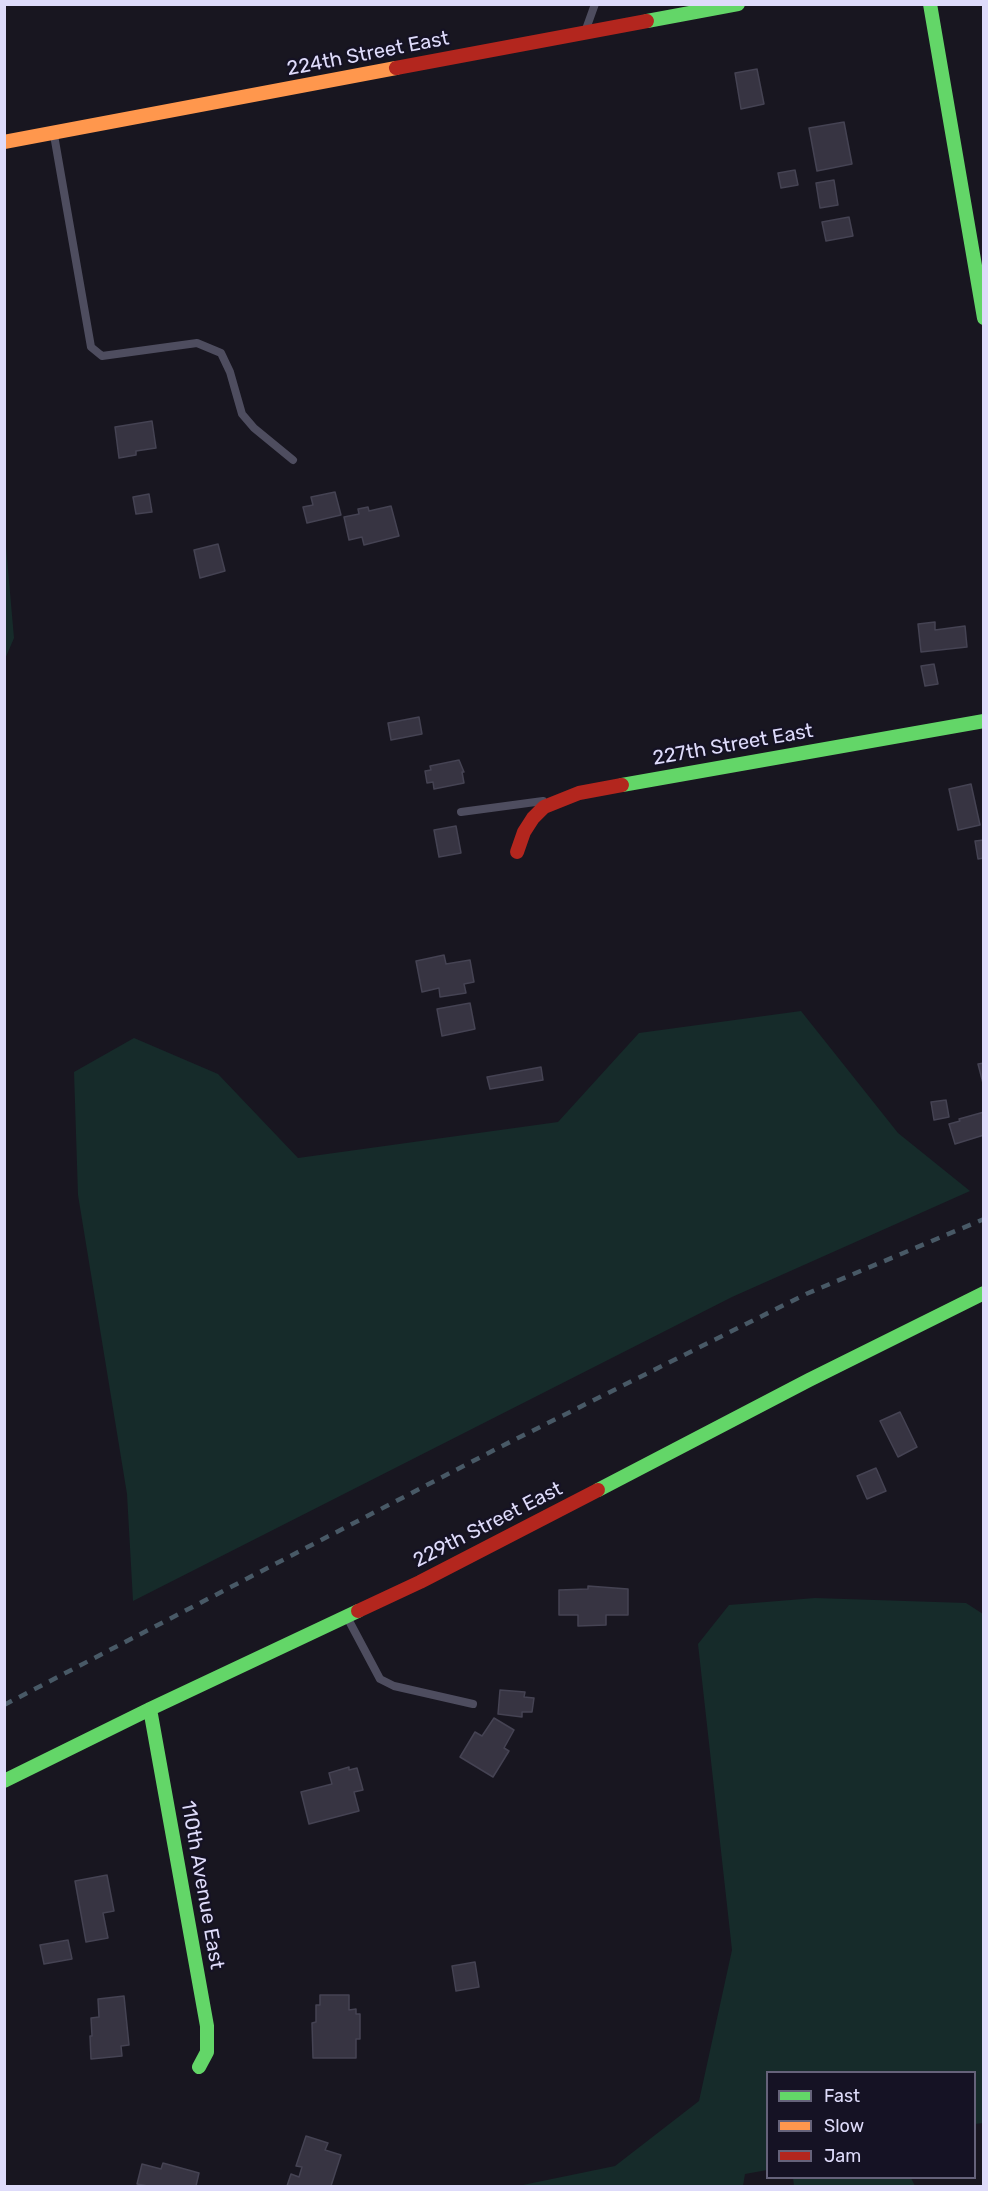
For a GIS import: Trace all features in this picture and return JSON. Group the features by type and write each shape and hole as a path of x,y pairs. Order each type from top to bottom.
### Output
{"street":[{"name":"224th Street East","path":"4,142 738,4"},
{"path":"930,4 984,318"},
{"name":"227th Street East","path":"517,852 524,832 544,807 579,793 984,721"},
{"name":"229th Street East","path":"4,1781 150,1709 420,1582 814,1377 984,1293"},
{"name":"110th Avenue East","path":"150,1709 207,2026 207,2052 199,2067"}],"lane":[{"path":"585,33 595,4"},
{"path":"54,133 91,347 102,356 196,342 221,353 230,372 242,414 254,428 293,460"},
{"path":"461,812 562,799"},
{"path":"346,1616 380,1679 394,1686 473,1704"}],"green space":[{"path":"5,535 14,638 4,659"},
{"path":"801,1011 898,1133 970,1191 732,1297 133,1601 127,1494 78,1195 74,1072 134,1038 218,1074 298,1158 558,1122 639,1033"},
{"path":"815,1598 966,1603 983,1614 983,2123 976,2124 976,2071 766,2071 766,2170 745,2174 743,2186 518,2186 615,2166 699,2101 732,1950 698,1644 729,1605"},
{"path":"793,2179 912,2179 915,2186 794,2186"}],"building":[{"path":"757,69 764,104 741,109 735,73"},
{"path":"844,122 852,164 817,171 809,128"},
{"path":"795,170 798,185 781,188 778,173"},
{"path":"834,180 838,205 820,208 816,183"},
{"path":"849,217 853,236 826,241 822,222"},
{"path":"152,421 156,448 136,451 136,455 119,458 115,427"},
{"path":"335,492 341,515 307,523 303,507 313,505 311,497"},
{"path":"149,494 152,512 136,514 133,497"},
{"path":"391,506 399,536 364,545 362,537 349,540 344,517 359,514 358,509 368,507 369,511"},
{"path":"218,544 225,571 200,578 194,550"},
{"path":"935,622 935,630 965,626 967,647 921,652 918,624"},
{"path":"934,664 938,684 925,686 921,666"},
{"path":"419,717 422,734 391,740 388,723"},
{"path":"459,760 464,772 462,772 464,783 434,789 433,782 427,783 425,771 431,770 430,766"},
{"path":"971,784 980,825 958,830 949,789"},
{"path":"456,826 461,853 439,857 434,830"},
{"path":"984,840 984,858 978,859 975,841"},
{"path":"444,955 446,964 470,960 474,982 464,984 466,993 440,997 439,988 422,992 416,961"},
{"path":"470,1003 475,1029 442,1036 437,1009"},
{"path":"984,1063 984,1087 978,1064"},
{"path":"541,1067 543,1080 490,1089 487,1077"},
{"path":"946,1100 949,1117 934,1120 931,1102"},
{"path":"984,1112 984,1135 955,1144 949,1124"},
{"path":"900,1412 917,1447 898,1457 880,1421"},
{"path":"876,1468 886,1491 867,1499 857,1476"},
{"path":"588,1586 628,1589 628,1615 606,1615 606,1625 578,1626 578,1615 559,1615 559,1590 588,1589"},
{"path":"500,1690 525,1692 524,1697 534,1698 532,1712 522,1712 522,1717 498,1714"},
{"path":"494,1718 514,1730 504,1748 509,1751 493,1777 460,1757 475,1732 482,1736"},
{"path":"349,1767 349,1770 357,1768 363,1790 354,1792 359,1811 309,1824 301,1792 332,1784 329,1773"},
{"path":"107,1875 114,1911 103,1913 108,1938 86,1942 75,1881"},
{"path":"68,1940 72,1959 44,1964 40,1945"},
{"path":"475,1962 479,1987 456,1991 452,1966"},
{"path":"320,1995 349,1995 349,2010 356,2009 356,2014 360,2014 360,2039 356,2039 356,2058 313,2058 312,2023 316,2022 316,2005 320,2005"},
{"path":"124,1996 129,2045 121,2046 122,2056 91,2059 91,2018 99,2017 98,1999"},
{"path":"306,2136 328,2143 325,2150 341,2155 331,2186 287,2186 291,2174 299,2177 302,2167 296,2166"},
{"path":"163,2163 199,2173 196,2186 137,2184 142,2164 161,2169"}],"railway":[{"path":"4,1705 500,1447 806,1294 984,1219"}],"traffic: fast":[{"path":"647,21 738,4"},
{"path":"930,4 984,318"},
{"path":"622,785 984,721"},
{"path":"598,1490 809,1380 984,1293"},
{"path":"4,1781 358,1611"},
{"path":"150,1709 207,2026 207,2052 199,2067"}],"traffic: slow":[{"path":"4,142 396,68"}],"traffic: jam":[{"path":"396,68 647,21"},
{"path":"517,852 524,832 544,807 579,793 622,785"},
{"path":"358,1611 420,1582 598,1490"}]}
